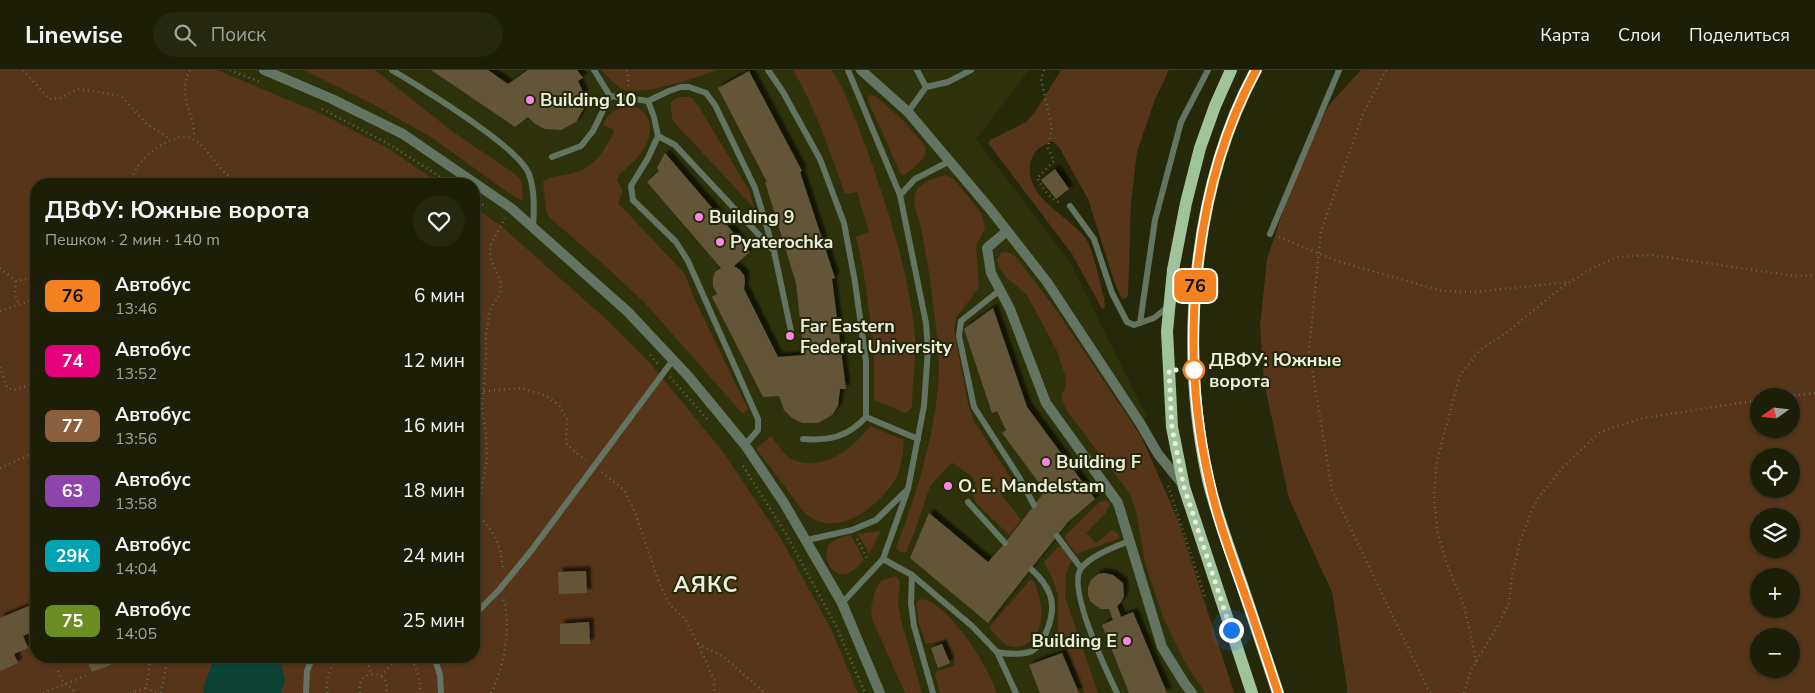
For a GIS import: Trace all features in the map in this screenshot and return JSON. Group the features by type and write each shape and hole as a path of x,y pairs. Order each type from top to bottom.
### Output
{"main road":[{"path":"1231,70 1215,106 1200,148 1184,213 1173,270 1167,331 1172,428 1184,487 1252,693"},
{"path":"1256,70 1236,110 1228,135 1208,208 1196,270 1193,322 1195,394 1208,480 1278,693"}],"street":[{"path":"264,70 332,98 403,134 468,178"},
{"path":"861,70 908,112 1047,282 1140,423 1158,454 1184,487"},
{"path":"480,186 512,208 628,312 673,360 745,445 807,540 842,603 880,693"},
{"path":"1007,231 987,248 991,273 1010,309 1046,404 1118,504 1162,647 1192,693"}],"lane":[{"path":"392,70 459,113 512,152 529,173 534,198 533,228"},
{"path":"594,70 610,96"},
{"path":"768,70 783,92 820,159 844,223 855,282 866,362 866,417 856,428 844,433 823,440 803,439"},
{"path":"842,603 883,559 908,489 924,406 928,349 924,314 900,195 848,70"},
{"path":"917,70 926,87"},
{"path":"908,112 926,87 948,82 971,70"},
{"path":"1140,323 1155,220 1181,122 1208,70"},
{"path":"1270,234 1339,70"},
{"path":"610,96 648,101 681,87 690,87 706,93 715,105 755,188 774,251 792,331"},
{"path":"552,157 581,146 593,132 610,96"},
{"path":"648,101 658,136 648,158 631,186 633,200 676,242 688,261 758,419 758,430 745,445"},
{"path":"658,136 675,146 774,251"},
{"path":"900,195 915,179 950,161"},
{"path":"1070,206 1094,240 1112,292 1127,322 1134,325 1154,318 1169,306"},
{"path":"1000,290 961,321 959,336 974,407 1019,477 1034,505"},
{"path":"480,609 507,580 673,360"},
{"path":"866,417 918,439"},
{"path":"807,540 852,530 876,520 908,489"},
{"path":"968,502 1006,543"},
{"path":"1057,536 1081,568"},
{"path":"1117,693 1094,642 1080,598 1078,578 1081,568 1104,552 1129,541"},
{"path":"883,559 912,574 972,626 997,652 1016,693"},
{"path":"997,652 1008,654 1031,651 1046,635 1051,618 1051,597 1042,580 1032,570"},
{"path":"912,574 911,603 914,626 933,693"},
{"path":"306,693 307,671 310,663"},
{"path":"436,663 440,674 441,693"}],"path":[{"path":"23,70 49,99 60,98 79,89 121,96 146,123 170,139"},
{"path":"190,70 185,80 184,98 191,118 194,138"},
{"path":"230,70 264,84"},
{"path":"627,70 630,98"},
{"path":"1044,70 1041,79 1052,128 1048,148 1054,160 1037,178 1045,191 1056,202 1070,206"},
{"path":"1386,70 1364,112 1321,231 1309,350 1332,490 1430,693"},
{"path":"314,106 392,146 442,178"},
{"path":"132,178 150,152 170,139 180,136 194,138 232,178"},
{"path":"480,203 489,209"},
{"path":"480,497 487,459 486,433 482,408 486,335 490,310 500,293 501,282 491,261 490,246 512,208"},
{"path":"504,219 511,225"},
{"path":"1270,234 1337,262 1442,291 1476,292 1571,282"},
{"path":"1476,662 1462,600 1447,564 1437,531 1434,495 1437,460 1460,375 1480,350 1506,333 1561,288 1589,270 1617,257 1652,255 1795,276 1815,276"},
{"path":"0,268 16,281 30,279"},
{"path":"16,281 15,292 19,305"},
{"path":"0,311 30,301"},
{"path":"645,349 709,422"},
{"path":"0,367 7,388 14,390 30,385"},
{"path":"483,392 522,388 546,396 559,405 567,419 566,443 624,490 635,512 659,583 670,605 685,619 698,644 714,680 714,693"},
{"path":"1800,395 1815,393"},
{"path":"1464,693 1471,670 1499,624 1509,602 1512,576 1520,541 1536,501 1561,469 1600,432 1643,418 1750,401"},
{"path":"0,468 30,455"},
{"path":"742,465 786,534 836,626 865,693"},
{"path":"1166,479 1208,604"},
{"path":"480,519 495,536 501,549 503,575 507,580"},
{"path":"852,530 874,570"},
{"path":"491,693 496,684 504,655 506,626 504,603 499,590"},
{"path":"698,644 724,657 765,693"},
{"path":"146,688 151,663"},
{"path":"160,693 166,663"},
{"path":"327,693 328,676 334,663"},
{"path":"368,663 371,674"},
{"path":"381,676 393,663"},
{"path":"412,663 419,679 420,693"},
{"path":"58,671 64,683 77,693"},
{"path":"360,693 361,682 371,674 381,676 386,682 386,693"},
{"path":"42,693 87,675"},
{"path":"130,693 146,688 156,693"}],"shaded area":[{"name":"Far Eastern Federal University","path":"0,70 1029,70 976,139 1070,262 1148,416 1129,430 1213,631 1235,693 0,693"},
{"path":"0,70 217,70 324,115 391,150 431,178 30,178 30,663 480,663 480,211 500,225 606,319 650,363 724,453 780,537 830,627 858,693 0,693"},
{"path":"304,70 375,70 453,132 515,174 521,180 523,199 516,198 431,137 367,101"},
{"path":"602,70 717,70 669,85 630,91 620,88"},
{"path":"793,70 832,70 851,109 882,195 897,243 913,315 915,346 912,407 906,413 874,400 874,347 863,269 856,237 869,232 857,192 845,194 816,115"},
{"path":"1061,70 1169,70 1154,102 1137,152 1131,203 1128,296 1124,299 1121,297 1115,284 1088,199 1059,147 1052,141 1036,151 1032,157 1030,174 1033,185 1048,205 1078,230 1089,244 1104,297 1105,307 1102,309 1072,254 988,143 990,140 1026,122 1035,112"},
{"path":"1361,70 1815,70 1815,693 1347,693 1332,592 1289,499 1264,382 1260,326 1267,259 1295,176 1329,105"},
{"path":"868,96 875,96 902,119 926,147 922,160 904,175 901,174 868,101"},
{"path":"678,97 691,97 699,107 750,192 754,208 673,121 671,102"},
{"path":"634,106 641,109 645,114 650,126 650,133 641,153 618,176 617,180 623,191 618,203 685,274 693,296 748,409 744,413 741,412 645,303 549,217 546,210 543,182 551,177 578,172 592,164 602,153 614,132 613,129 603,125 609,116 615,110"},
{"path":"946,175 955,180 982,214 985,229 976,246 979,287 956,318 954,330 968,404 974,421 1012,480 1012,484 1001,494 1021,520 1010,534 1007,533 977,504 973,495 976,483 972,477 953,463 930,486 906,552 900,552 896,547 917,489 928,447 936,406 939,374 937,337 930,280 914,198 920,186 932,179"},
{"path":"1002,252 1010,253 1016,257 1054,307 1142,438 1178,520 1234,693 1205,693 1184,661 1163,617 1145,563 1136,511 1130,494 1067,411 1062,399 1066,385 1065,375 1056,349 1027,295 1007,278 1000,269 997,260"},
{"path":"870,426 904,440 900,469 889,489 879,499 856,517 843,522 817,521 805,513 756,449 771,436 791,459 803,463 825,461 855,443"},
{"path":"1107,500 1110,504 1105,514 1086,533 1096,543 1112,530 1119,536 1118,539 1076,554 1065,539 1065,536 1100,502"},
{"path":"881,531 869,554 858,534"},
{"path":"851,535 864,560 851,572 841,574 831,568 828,563 827,551 833,541"},
{"path":"1058,547 1063,547 1072,560 1066,573 1065,597 1098,693 1084,693 1064,645 1056,642 1058,595 1044,562"},
{"path":"896,576 900,582 898,605 901,620 922,693 905,693 872,619 871,608 876,588 882,580"},
{"path":"1030,580 1034,581 1039,597 1041,607 1040,625 1032,640 1022,646 1011,647 999,639 990,626"},
{"path":"922,599 933,603 944,612 967,638 986,668 997,693 940,693 935,675 937,671 953,666 955,663 946,640 926,644 919,624 916,603"},
{"path":"212,663 281,663 285,681 281,693 203,693"}],"building":[{"name":"Building 10","path":"431,70 488,70 508,84 528,70 577,70 583,78 578,81 583,92 584,108 576,122 561,130 545,129 535,124 528,117 515,127"},
{"name":"Building 9","path":"749,71 802,171 800,172 835,278 832,279 846,389 840,389 838,406 832,415 818,423 802,423 792,418 784,410 779,396 763,397 712,297 717,294 713,286 713,278 715,272 721,268 647,182 659,171 657,168 665,153 750,252 734,266 744,275 744,289 778,357 804,355 796,283 765,182 767,182 718,88"},
{"path":"1055,169 1069,189 1056,199 1041,180"},
{"name":"Building F","path":"993,308 1027,407 1095,499 1068,522 988,623 910,558 929,513 988,562 1045,491 1002,433 1006,430 997,411 992,413 964,329"},
{"path":"586,571 587,593 559,594 558,572"},
{"name":"Building E","path":"1098,574 1113,575 1123,583 1124,596 1117,606 1121,617 1133,612 1167,693 1129,693 1102,625 1113,620 1109,609 1101,609 1096,606 1090,601 1088,595 1088,587 1091,580"},
{"path":"30,606 30,633 23,636 28,648 14,654 18,663 0,671 0,618"},
{"path":"589,622 590,644 560,644 560,624"},
{"path":"942,644 950,663 938,668 931,648"},
{"name":"Building E","path":"1062,653 1079,693 1040,693 1029,665"},
{"path":"88,663 110,663 111,665 92,672"}],"bus line":[{"name":"76","path":"1256,70 1236,110 1222,151 1208,208 1196,270 1193,322 1195,394 1208,480 1278,693"}],"place":[{"name":"Building 10","path":"530,100"},
{"name":"Building 9","path":"699,217"},
{"name":"Pyaterochka","path":"720,242"},
{"name":"Far Eastern Federal University","path":"790,336"},
{"name":"ДВФУ: Южные ворота","path":"1194,370"},
{"name":"Building F","path":"1046,462"},
{"name":"O. E. Mandelstam","path":"948,486"},
{"name":"Building E","path":"1127,641"}],"district":[{"name":"АЯКС","path":"706,584"}],"route":[{"path":"1194,370 1169,370 1172,428 1184,487 1231,630"}]}
